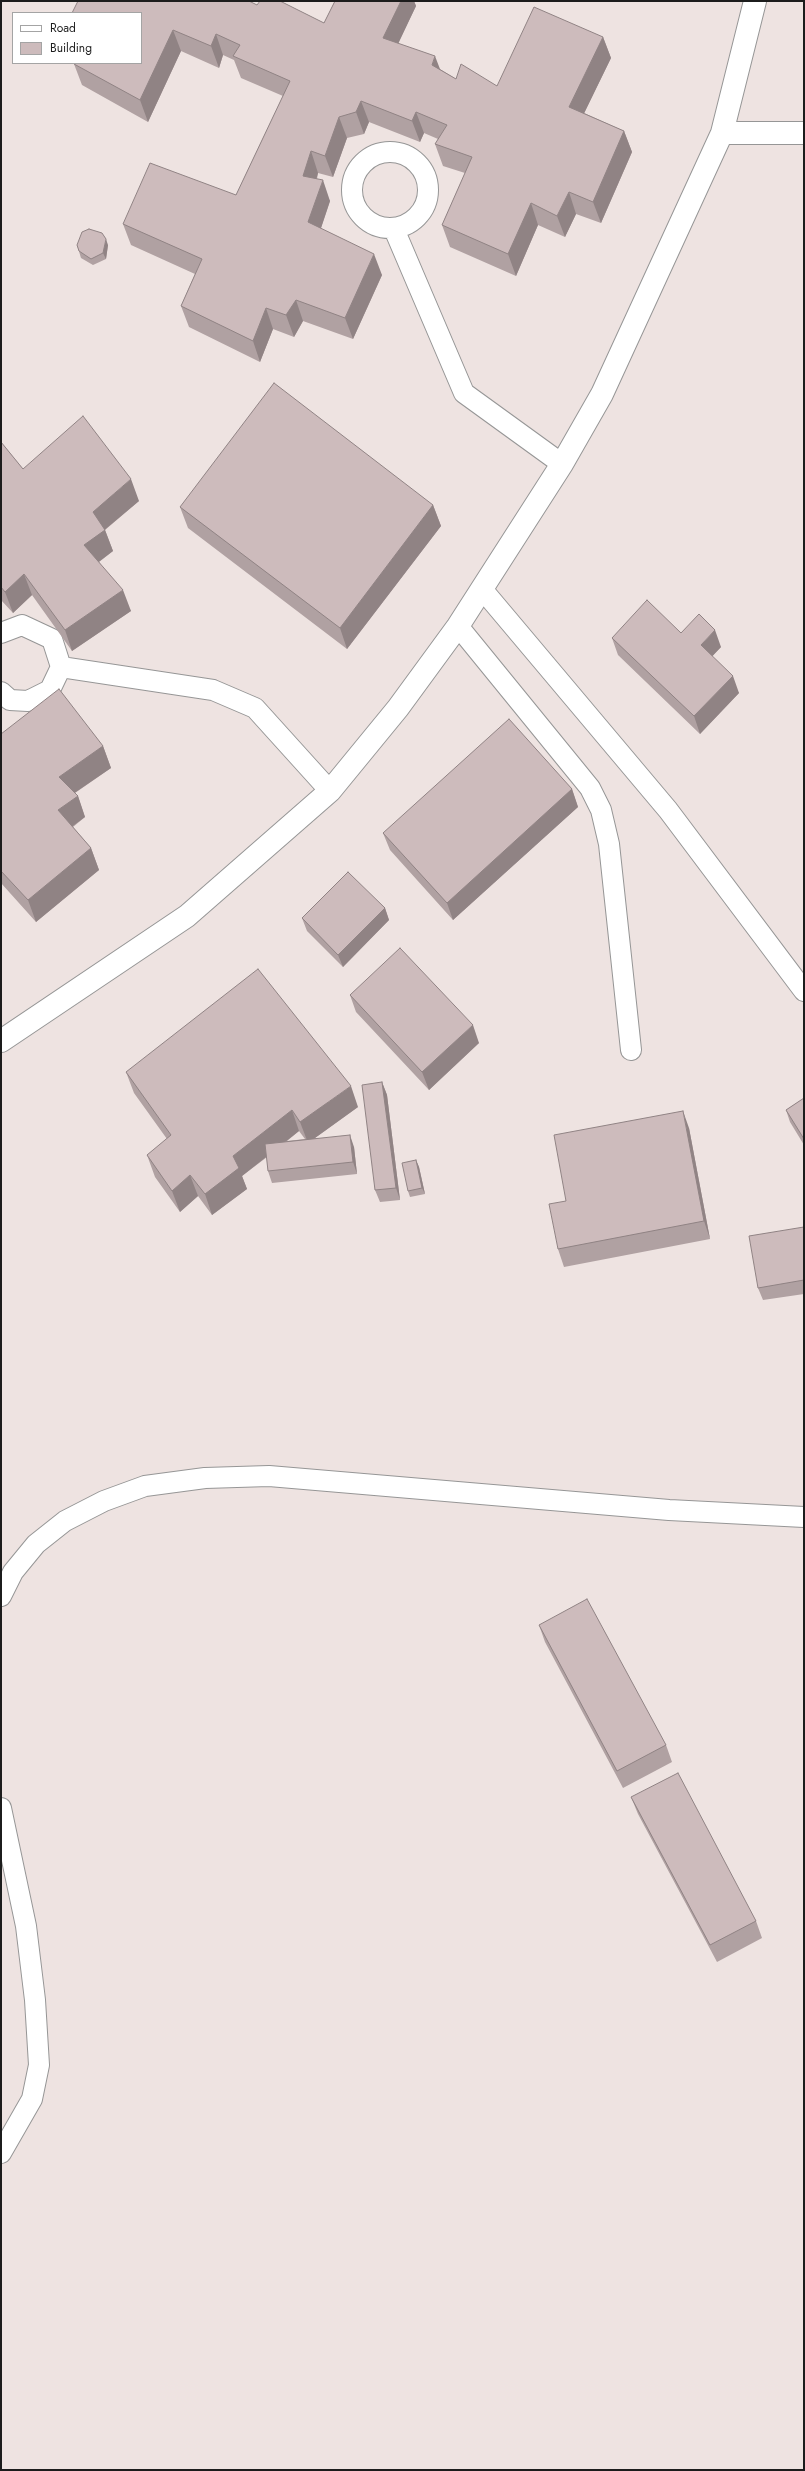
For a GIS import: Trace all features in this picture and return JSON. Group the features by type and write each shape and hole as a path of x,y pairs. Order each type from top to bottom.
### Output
{"street":[{"path":"1,1041 187,916 330,790 398,708 458,626 562,464 602,394 722,133 756,1"},
{"path":"722,133 804,133"}],"lane":[{"path":"394,229 464,394 562,464"},
{"path":"482,589 668,810 804,991"},
{"path":"1,633 22,625 52,639 60,667 50,690 28,701 10,700 1,692"},
{"path":"458,626 590,788 601,810 609,844 632,1050"},
{"path":"60,667 213,690 255,708 330,790"},
{"path":"1,1596 12,1572 36,1544 65,1521 104,1501 145,1486 205,1478 269,1476 669,1510 804,1517"},
{"path":"1,1808 26,1926 35,2000 39,2065 32,2099 1,2153"}],"building":[{"path":"78,1 249,1 257,5 260,1 280,1 324,23 335,1 401,1 383,38 435,56 432,65 456,79 461,64 497,86 534,7 603,37 569,107 624,131 593,202 569,192 557,216 531,203 508,254 442,225 472,157 435,144 447,125 416,112 412,121 361,101 356,112 339,117 325,156 311,151 303,176 323,180 308,222 374,254 345,318 296,300 286,315 266,308 253,341 181,306 202,259 123,224 150,163 236,195 290,81 233,56 240,45 216,34 211,46 173,30 140,100 74,64 142,64 142,12 72,12"},
{"path":"89,229 102,233 106,239 103,253 91,259 79,251 77,245 82,232"},
{"path":"274,383 433,505 340,628 180,507"},
{"path":"83,416 131,479 93,512 105,530 84,545 123,590 65,630 24,574 5,592 1,587 1,442 23,469"},
{"path":"647,600 681,633 699,614 715,630 701,645 733,676 694,716 612,638"},
{"path":"59,689 103,746 59,777 78,796 58,810 91,848 28,900 1,871 1,734"},
{"path":"509,719 572,789 447,903 383,833"},
{"path":"348,872 385,908 338,955 302,918"},
{"path":"400,948 473,1025 422,1072 350,995"},
{"path":"258,969 351,1086 300,1122 292,1110 233,1156 239,1168 205,1194 190,1175 172,1191 147,1155 171,1135 126,1072"},
{"path":"382,1082 396,1188 375,1190 362,1085"},
{"path":"804,1098 804,1139 786,1110"},
{"path":"683,1111 704,1221 558,1249 549,1204 566,1201 554,1135"},
{"path":"350,1135 353,1162 268,1171 265,1144"},
{"path":"416,1160 422,1188 408,1191 402,1163"},
{"path":"804,1227 804,1280 758,1288 749,1236"},
{"path":"587,1599 666,1745 617,1771 539,1625"},
{"path":"678,1773 756,1921 710,1945 631,1797"}]}
